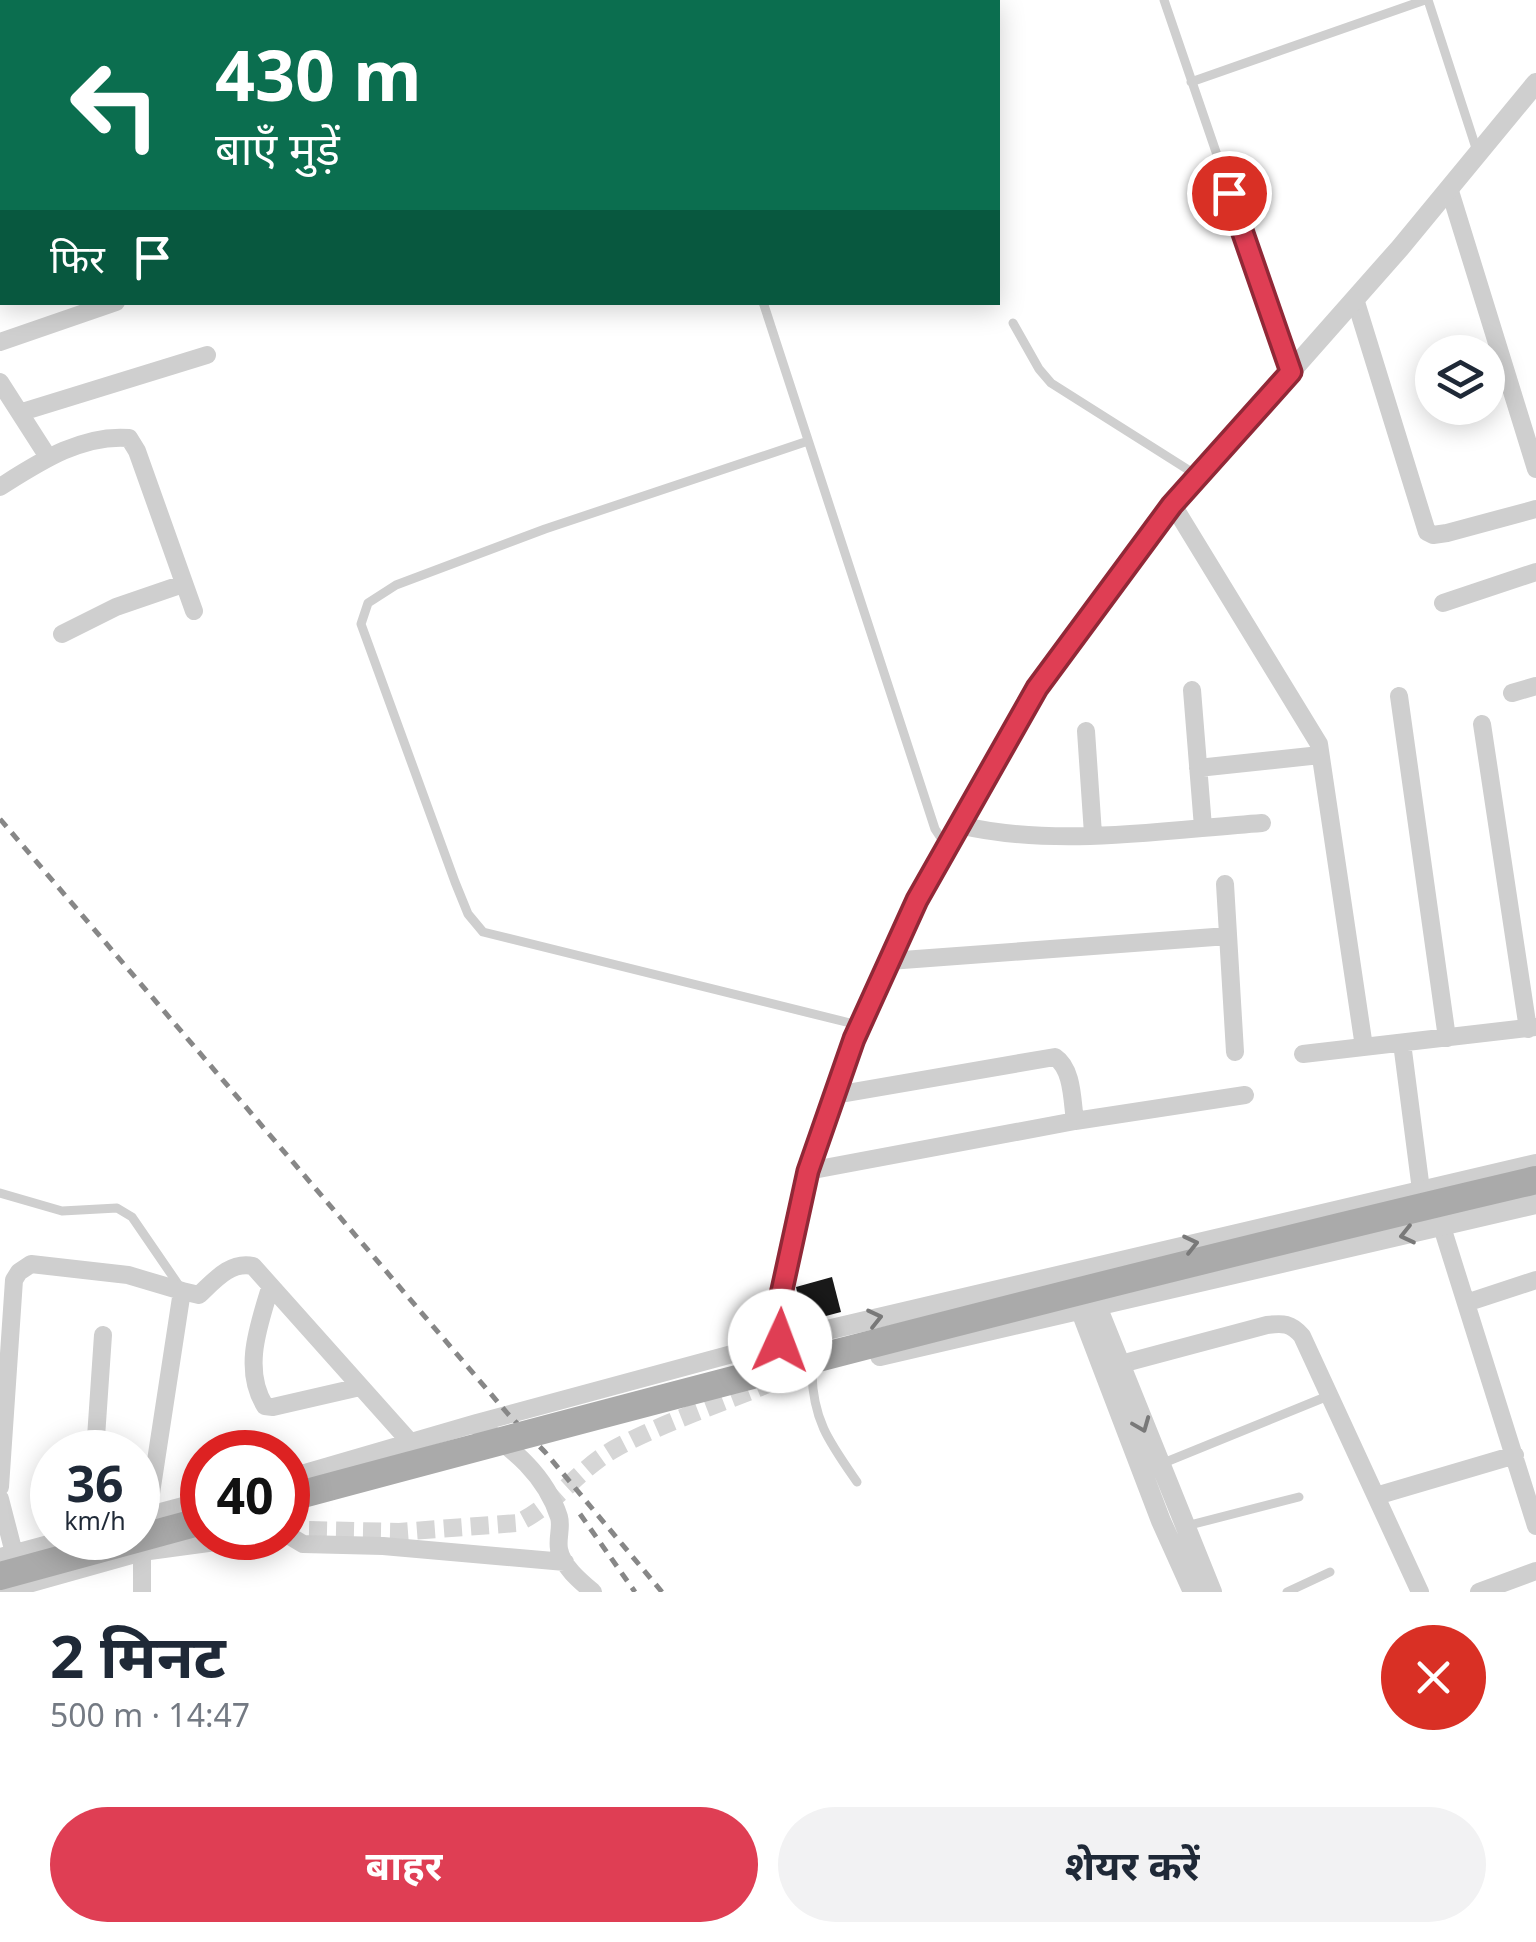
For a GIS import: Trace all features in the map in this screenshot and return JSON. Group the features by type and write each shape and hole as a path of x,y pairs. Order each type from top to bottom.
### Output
{"main road":[{"path":"310,1492 1290,1238 1536,1180"},
{"path":"5,1562 180,1526"}],"street":[{"path":"1536,83 1355,299 1172,505 1037,688 917,900 860,1025 808,1171 780,1299 777,1382 1536,1204"},
{"path":"1449,188 1536,470"},
{"path":"1355,299 1427,532 1447,533 1536,510"},
{"path":"0,342 107,305"},
{"path":"22,412 207,355"},
{"path":"0,382 48,457"},
{"path":"0,487 48,457 105,438 129,438 194,610"},
{"path":"1172,505 1319,744 1364,1047"},
{"path":"1444,603 1536,572"},
{"path":"62,634 116,608 184,584"},
{"path":"1512,693 1536,686"},
{"path":"1192,690 1203,827"},
{"path":"1398,696 1447,1038"},
{"path":"1303,1054 1532,1028 1482,724"},
{"path":"1086,731 1094,834"},
{"path":"1198,768 1320,755"},
{"path":"960,826 998,835 1094,834 1262,823"},
{"path":"1225,884 1235,1052"},
{"path":"890,961 1228,936"},
{"path":"1402,1043 1421,1190"},
{"path":"835,1095 1055,1057 1068,1075 1075,1122"},
{"path":"808,1171 1245,1095"},
{"path":"310,1472 477,1422 780,1341 1536,1164"},
{"path":"1442,1227 1536,1526"},
{"path":"0,1487 2,1402 14,1280 31,1264 128,1275 199,1295 224,1272 244,1264 253,1266 411,1443"},
{"path":"1075,1271 1192,1592"},
{"path":"1466,1303 1536,1280"},
{"path":"270,1288 252,1354 259,1395 265,1406 360,1386"},
{"path":"158,1430 182,1292"},
{"path":"1110,1367 1268,1324 1294,1326 1420,1592"},
{"path":"97,1430 103,1335"},
{"path":"1110,1367 1212,1592"},
{"path":"477,1422 519,1454 547,1489 561,1522 559,1549 565,1562 593,1592"},
{"path":"1376,1496 1515,1455"},
{"path":"0,1499 5,1562 30,1553"},
{"path":"310,1544 383,1546 565,1562"},
{"path":"0,1592 114,1560"},
{"path":"142,1560 142,1592"},
{"path":"1479,1592 1536,1571"}],"lane":[{"path":"1164,0 1291,372"},
{"path":"1191,82 1426,0 1478,154"},
{"path":"764,305 935,829 947,847"},
{"path":"1013,322 1051,383 1198,476"},
{"path":"808,441 546,529 396,585 368,603 360,624 454,882 468,914 483,932 860,1025"},
{"path":"0,1193 62,1211 118,1208 132,1217 182,1292"},
{"path":"812,1373 816,1413 827,1438 856,1482"},
{"path":"1158,1466 1328,1396"},
{"path":"1184,1527 1299,1497"},
{"path":"1286,1592 1330,1572"}],"building":[{"path":"832,1277 841,1312 803,1322 796,1287"}],"tunnel":[{"path":"310,1530 399,1532 517,1523 616,1448 768,1384"}],"railway":[{"path":"0,819 662,1592"},
{"path":"580,1514 635,1592"}],"route":[{"path":"780,1341 780,1299 808,1171 854,1039 917,900 1037,688 1172,505 1291,372 1229,193"}]}
